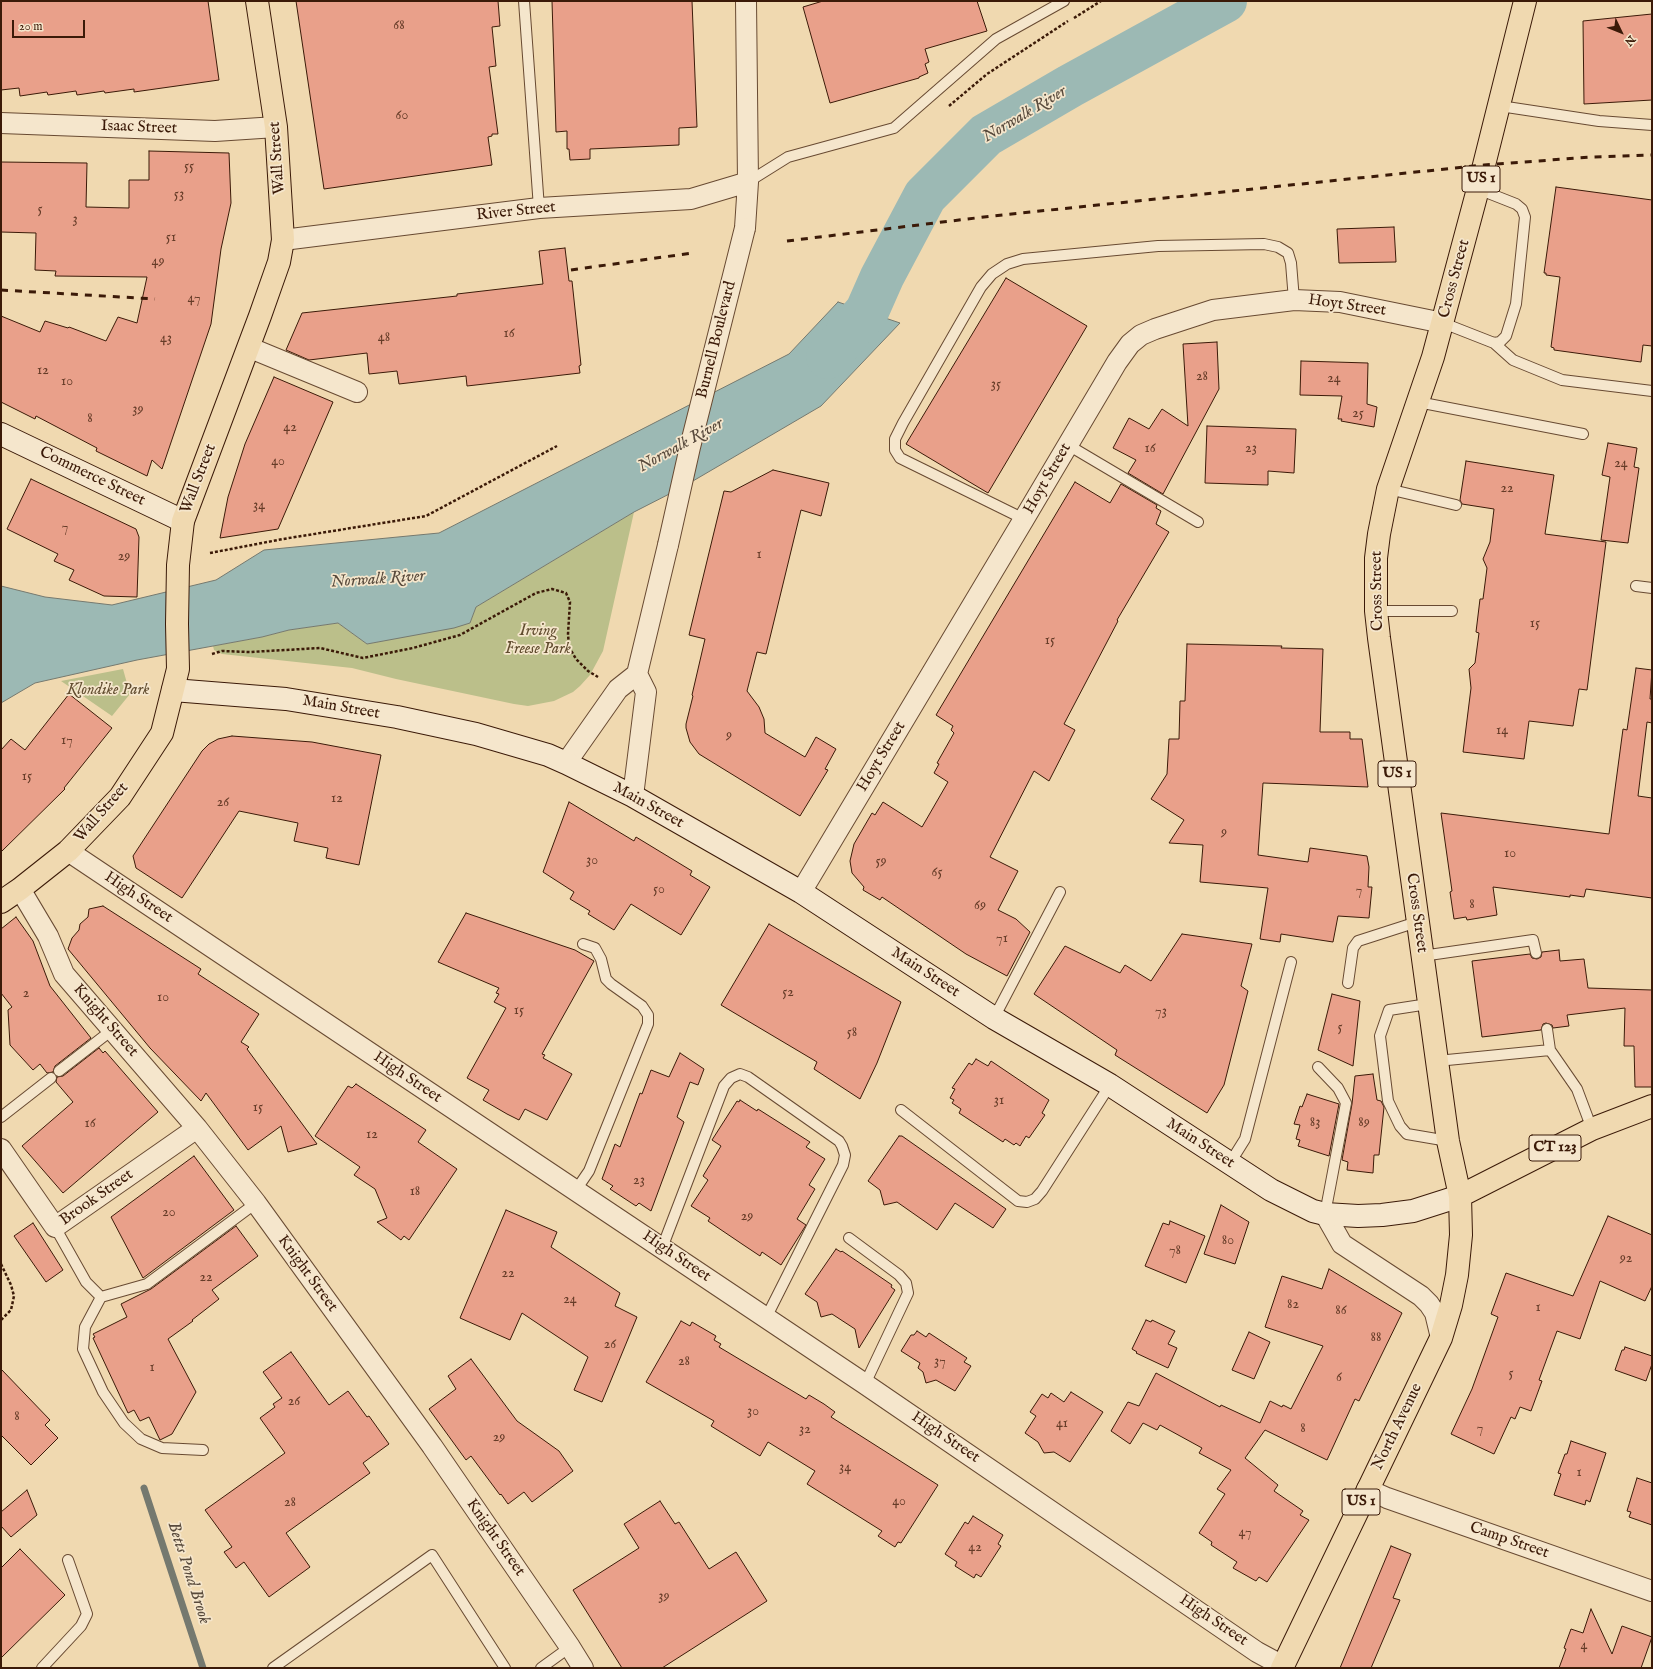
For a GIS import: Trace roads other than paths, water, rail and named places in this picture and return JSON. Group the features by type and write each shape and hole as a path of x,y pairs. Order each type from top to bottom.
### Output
{"main road":[{"name":"Wall Street","path":"1,902 68,851 120,797 162,734 178,669 178,565 183,521 279,262 283,240 276,126 257,1"},
{"name":"Cross Street","path":"1460,1196 1448,1141 1436,1061 1376,611 1376,558 1378,534 1388,489 1434,357 1500,106 1525,1"},
{"name":"Commerce Street","path":"1,434 183,521"},
{"name":"Main Street","path":"173,690 286,699 397,718 476,734 548,755 566,763 633,796 801,892 994,1018 1110,1085 1271,1190 1314,1211 1325,1214 1382,1216 1414,1211 1460,1196 1592,1129 1652,1106"},
{"name":"North Avenue","path":"1283,1667 1367,1489 1441,1338 1451,1306 1457,1275 1461,1235 1460,1196"}],"street":[{"name":"Burnell Boulevard","path":"637,674 690,447 745,228 748,182 746,1"},
{"name":"Isaac Street","path":"1,123 215,131 276,126"},
{"name":"River Street","path":"283,240 540,208 691,199 748,182"},
{"name":"Hoyt Street","path":"801,892 1117,362 1130,344 1141,335 1155,329 1213,310 1294,300 1340,302 1443,323"},
{"path":"248,347 357,392"},
{"path":"566,763 618,689 637,674 646,692 633,796"},
{"name":"High Street","path":"68,851 865,1384 1257,1652 1283,1667"},
{"name":"Knight Street","path":"20,889 48,936 64,974 197,1128 256,1203 432,1446 583,1668"},
{"name":"Brook Street","path":"1,1149 55,1227 197,1128"},
{"path":"1325,1214 1342,1244 1422,1296 1435,1313 1441,1338"},
{"name":"Camp Street","path":"1367,1489 1387,1498 1652,1591"}],"lane":[{"path":"524,1 540,208"},
{"path":"748,182 788,157 894,128 996,39 1064,1"},
{"path":"1500,106 1599,121 1652,125"},
{"path":"1478,189 1516,204 1522,209 1525,217 1516,304 1506,336 1500,342 1494,343"},
{"path":"1024,519 984,501 900,458 895,450 895,439 903,423 981,287 992,274 1007,264 1023,259 1158,246 1264,244 1278,247 1288,253 1291,263 1294,300"},
{"path":"1443,323 1494,343 1513,360 1562,380 1652,391"},
{"path":"1418,402 1583,434"},
{"path":"1068,445 1198,522"},
{"path":"1388,489 1456,505"},
{"path":"1636,586 1652,588"},
{"path":"1376,611 1452,611"},
{"path":"994,1018 1060,892"},
{"path":"1348,983 1353,948 1358,941 1417,922"},
{"path":"1422,956 1533,940 1536,953"},
{"path":"576,1190 589,1171 648,1024 648,1015 642,1006 606,979 601,959 595,948 583,944"},
{"path":"1230,1163 1245,1140 1291,962"},
{"path":"1428,1004 1389,1010 1380,1036 1388,1101 1400,1126 1407,1134 1448,1141"},
{"path":"1547,1029 1550,1050 1577,1089 1592,1129"},
{"path":"1,1117 112,1030"},
{"path":"1436,1061 1550,1050"},
{"path":"1318,1067 1338,1088 1346,1103 1325,1214"},
{"path":"662,1248 724,1086 731,1078 740,1074 748,1076 839,1141 845,1155 843,1165 766,1318"},
{"path":"901,1110 1018,1201 1027,1202 1035,1199 1042,1191 1110,1085"},
{"path":"203,1450 162,1448 141,1439 124,1423 103,1392 83,1349 85,1327 102,1296 146,1284 256,1203"},
{"path":"55,1227 86,1282 102,1296"},
{"path":"849,1238 899,1275 906,1283 908,1293 865,1384"},
{"path":"274,1668 432,1555 505,1668"},
{"path":"42,1668 81,1626 87,1614 68,1560"},
{"path":"541,1668 570,1647"}],"water":[{"path":"838,302 900,323 821,406 681,488 634,512 476,607 470,623 454,628 367,644 338,623 289,630 262,637 137,660 35,683 1,703 1,586 45,597 112,605 216,580 264,550 439,533 789,354"}],"waterway":[{"name":"Norwalk River","path":"828,357 867,311 882,277 925,196 986,135 1070,86 1225,1"},
{"name":"Betts Pond Brook","path":"144,1488 203,1668"}],"railway":[{"path":"787,241 992,216 1484,165 1591,157 1652,155"},
{"path":"571,270 692,253"},
{"path":"1,290 155,299"}],"park label":[{"name":"Irving Freese Park","path":"538,641"},
{"name":"Klondike Park","path":"108,691"}]}
